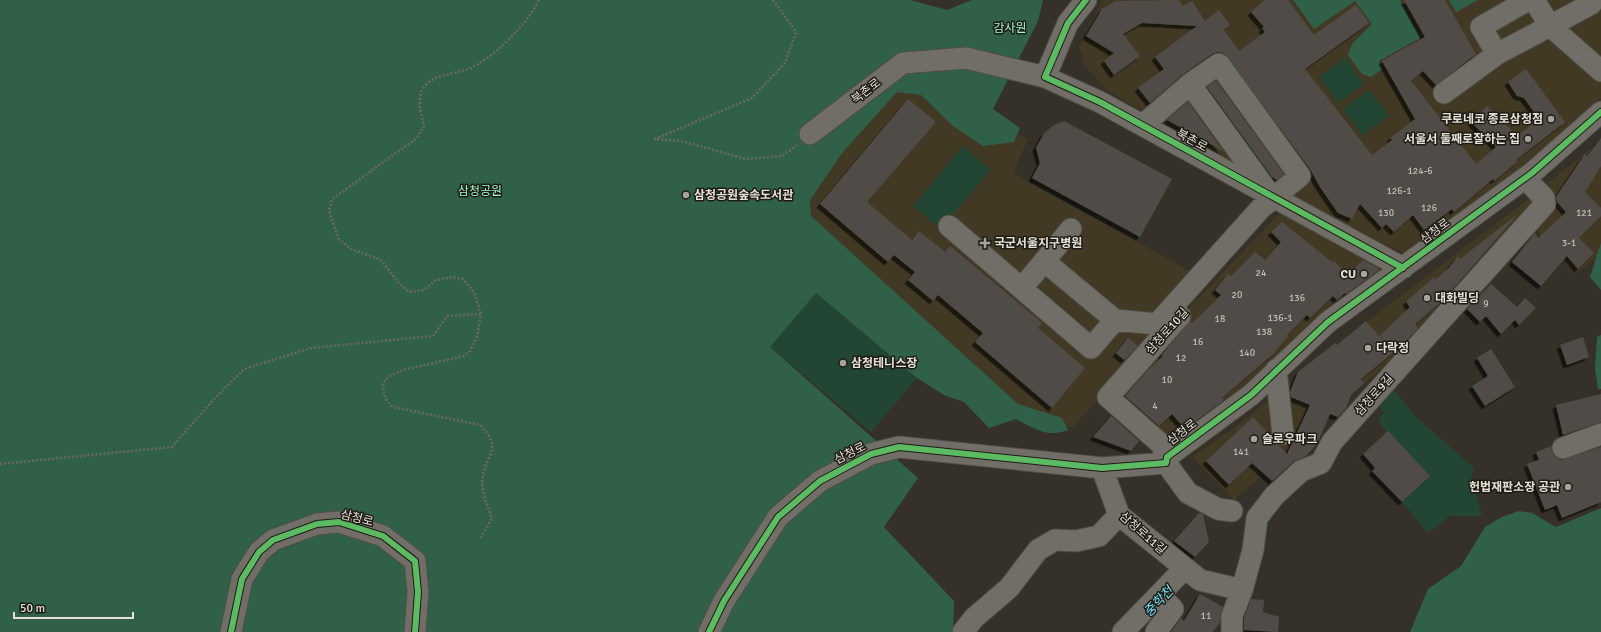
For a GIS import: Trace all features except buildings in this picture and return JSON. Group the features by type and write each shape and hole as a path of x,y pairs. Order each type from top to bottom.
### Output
{"street":[{"path":"1045,77 1068,23 1086,0"},
{"path":"1497,54 1481,27 1528,0"},
{"path":"1534,0 1550,26 1601,71"},
{"path":"1444,93 1497,54 1591,4 1594,0"},
{"name":"북촌로","path":"810,134 903,63 966,58 1045,77 1100,102 1403,268"},
{"path":"1044,261 1115,320 1157,324 1272,197 1300,176 1219,64 1190,84 1143,125"},
{"name":"북촌로","path":"1190,84 1272,197"},
{"name":"삼청로","path":"709,632 724,601 778,517 820,481 871,454 899,447 1102,468 1167,460 1251,395 1328,322 1525,178 1558,151 1601,112"},
{"name":"삼청로9길","path":"1232,632 1232,616 1242,590 1253,550 1257,518 1274,496 1301,471 1321,462 1332,442 1545,204 1544,198 1525,178"},
{"name":"삼청로10길","path":"1167,460 1161,444 1108,397 1272,214 1272,197"},
{"path":"949,226 1091,348 1115,320"},
{"path":"1022,288 1071,228"},
{"path":"1276,370 1282,434"},
{"path":"1563,448 1601,434"},
{"path":"1167,460 1188,493 1218,510 1232,511"},
{"name":"삼청로11길","path":"1102,468 1119,515 1200,580 1242,590"},
{"path":"963,632 974,618 1009,588 1038,550 1055,540 1076,541 1099,536 1119,515"},
{"name":"삼청로","path":"231,632 242,579 259,552 273,540 317,524 339,522 384,536 415,561 418,592 415,632"},
{"path":"1123,632 1185,568"},
{"path":"1156,632 1173,609 1159,595"}],"path":[{"path":"481,538 492,518 483,491 483,475 491,457 492,444 488,433 480,425 393,407 385,400 383,383 389,376 403,370 464,356 470,351 477,336 480,314 474,292 463,280 452,277 436,280 424,290 409,292 398,282 381,260 351,249 339,239 329,211 332,200 417,138 424,126 419,103 424,86 437,77 466,70 489,58 532,14 539,0"},
{"path":"774,0 796,32 785,63 752,98 655,139 681,141 746,160 782,156 810,134"},
{"path":"0,464 172,447 213,400 244,369 311,348 433,336 447,316 480,314"}],"shaded area":[{"path":"1103,0 1601,0 1601,98 1585,115 1558,139 1406,254 1310,208 1108,91 1085,66 1079,47"},
{"name":"국군서울지구병원","path":"901,69 1028,139 1013,173 1195,274 1166,322 1073,427 1022,418 796,212"},
{"path":"1601,140 1601,249 1598,256 1575,274 1535,228 1447,310 1234,500 1193,458 1195,454 1233,429 1344,339 1523,203"},
{"path":"1285,208 1380,259 1382,277 1312,322 1271,369 1188,436 1164,440 1116,394 1165,333"}],"green space":[{"path":"0,0 910,0 947,10 972,0 1043,0 1038,21 993,109 1020,128 1014,142 983,146 953,126 921,95 897,92 842,153 810,200 811,216 1018,404 1062,418 1068,430 1047,433 1035,429 1016,419 989,428 964,402 944,395 917,378 816,293 770,347 918,478 884,527 954,601 953,632 0,632"},
{"path":"1293,0 1400,0 1420,38 1379,61 1382,69 1371,77 1362,74 1348,55 1352,44 1372,24 1355,1 1314,29"},
{"path":"1449,0 1478,0 1456,12"},
{"path":"1345,58 1364,84 1338,103 1319,77"},
{"path":"1369,90 1389,116 1362,135 1343,109"},
{"path":"963,146 991,170 940,229 913,206"},
{"path":"1601,243 1601,290 1590,277"},
{"name":"삼청테니스장","path":"816,293 917,378 871,432 770,347"},
{"path":"1601,335 1601,389 1598,389 1595,368 1597,337"},
{"path":"1389,384 1416,417 1474,468 1471,478 1482,516 1450,516 1428,533 1402,502 1429,476 1383,428 1378,419 1384,413 1374,399"},
{"path":"1601,508 1601,632 1410,632 1428,589 1461,566 1485,527 1502,517 1519,511 1532,513 1556,527"}],"cycle path":[{"path":"1086,0 1068,23 1045,77 1100,102 1403,268"},
{"path":"709,632 724,601 778,517 820,481 871,454 899,447 1102,468 1166,463 1167,457 1251,395 1328,322 1532,173 1601,112"},
{"path":"231,632 242,579 259,552 273,540 317,524 339,522 383,536 415,561 418,592 415,632"}],"place":[{"name":"쿠로네코 종로삼청점","path":"1551,119"},
{"name":"서울서 둘째로잘하는 집","path":"1528,139"},
{"name":"삼청공원숲속도서관","path":"686,195"},
{"name":"국군서울지구병원","path":"985,243"},
{"name":"CU","path":"1364,274"},
{"name":"대화빌딩","path":"1427,298"},
{"name":"다락정","path":"1368,348"},
{"name":"삼청테니스장","path":"843,363"},
{"name":"슬로우파크","path":"1254,439"},
{"name":"헌법재판소장 공관","path":"1568,487"}],"park label":[{"name":"감사원","path":"1010,28"},
{"name":"삼청공원","path":"480,191"}],"water label":[{"name":"중학천","path":"1158,601"}]}
